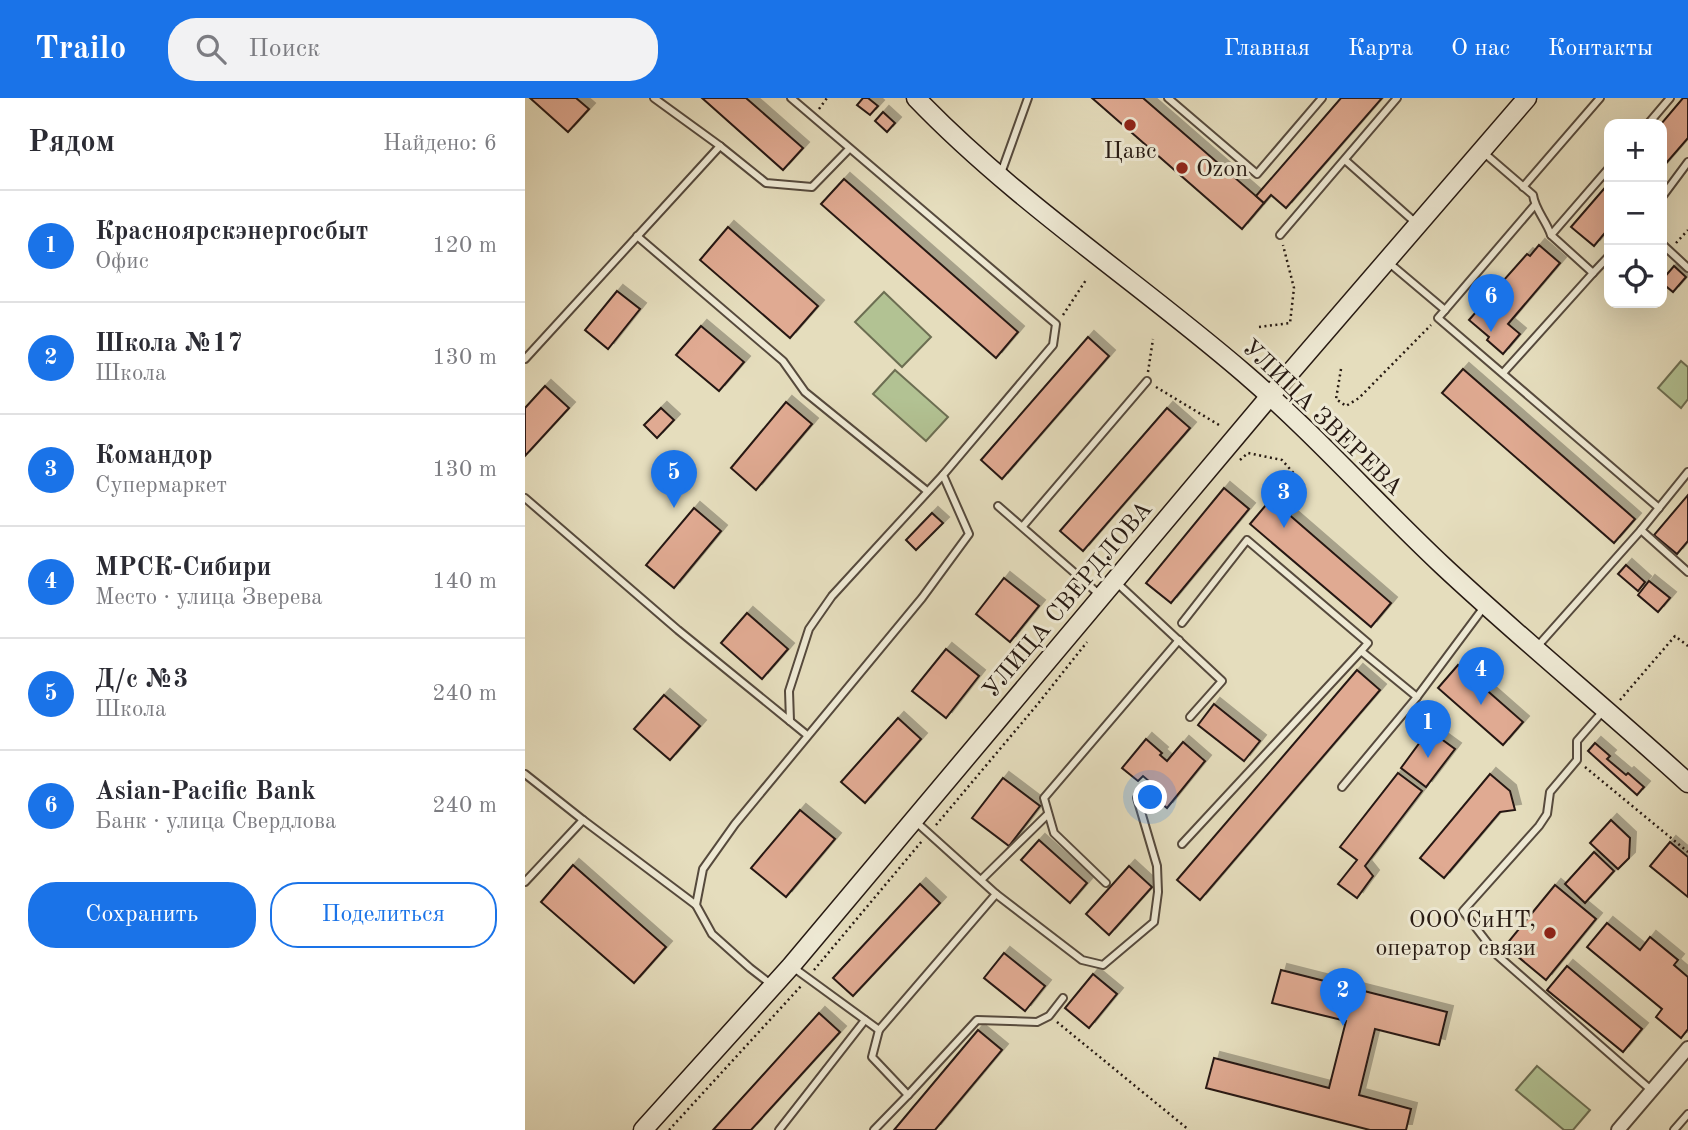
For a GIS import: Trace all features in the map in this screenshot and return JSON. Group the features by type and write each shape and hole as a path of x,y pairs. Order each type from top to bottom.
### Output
{"main road":[{"name":"УЛИЦА ЗВЕРЕВА","path":"916,98 999,177 1270,396 1485,605 1609,708 1688,783"},
{"name":"УЛИЦА СВЕРДЛОВА","path":"650,1128 791,967 922,827 1115,580 1527,98"}],"street":[{"path":"1618,1130 1688,1048"}],"lane":[{"path":"654,98 766,183 812,187 849,149"},
{"path":"790,721 789,691 809,629 832,596 943,475 1052,345 1056,324 791,98"},
{"path":"999,177 1028,98"},
{"path":"1168,98 1257,174 1322,98"},
{"path":"1280,235 1397,98"},
{"path":"1523,187 1600,98"},
{"path":"1652,119 1671,98"},
{"path":"525,359 720,146"},
{"path":"1482,152 1533,195 1534,206 1547,222 1551,235 1593,273"},
{"path":"1345,160 1417,224"},
{"path":"1667,190 1688,162"},
{"path":"1551,235 1604,174"},
{"path":"1534,206 1438,318 1658,508"},
{"path":"637,236 783,361 805,392 927,491"},
{"path":"1663,245 1688,268"},
{"path":"1386,260 1445,310"},
{"path":"1503,373 1604,261"},
{"path":"1023,526 1147,381"},
{"path":"1535,649 1641,530 1688,472"},
{"path":"696,905 702,869 735,824 922,597 969,534 943,475"},
{"path":"525,498 678,630 807,735"},
{"path":"998,506 1101,597"},
{"path":"1641,530 1688,572"},
{"path":"1182,623 1247,540 1367,643 1182,844"},
{"path":"1115,580 1222,681 1190,717"},
{"path":"1342,787 1417,697 1485,605"},
{"path":"1106,883 1054,833 1044,798 1179,640"},
{"path":"1361,652 1417,697"},
{"path":"1609,708 1577,741 1577,760 1550,792 1547,814 1539,826 1463,911 1497,955 1651,1090"},
{"path":"525,774 696,905 712,934 774,986"},
{"path":"922,827 996,894 1082,960 1103,965 1154,922 1158,892 1157,866 1137,798"},
{"path":"981,880 1048,814"},
{"path":"525,882 583,820"},
{"path":"908,1095 872,1057 879,1030 996,894"},
{"path":"791,967 879,1030"},
{"path":"874,1130 977,1020 1037,1022 1049,1016 1063,998"},
{"path":"779,1130 865,1020"},
{"path":"1674,1130 1688,1114"}],"path":[{"path":"1668,252 1688,230"},
{"path":"1259,327 1290,323 1294,288 1280,235"},
{"path":"1056,324 1086,280"},
{"path":"1341,369 1336,399 1346,406 1359,398 1438,318"},
{"path":"1153,339 1147,381 1219,425"},
{"path":"1232,467 1248,453 1282,460 1305,486"},
{"path":"669,1130 808,978 922,827 1037,705 1094,633"},
{"path":"1609,708 1675,636 1688,646"},
{"path":"1577,760 1688,852"},
{"path":"1049,1016 1189,1130"}],"green space":[{"path":"884,292 931,337 902,367 855,322"},
{"path":"1681,361 1688,367 1688,399 1681,408 1658,388"},
{"path":"895,370 948,417 926,441 873,394"},
{"path":"1537,1066 1590,1110 1573,1130 1564,1130 1516,1090"}],"building":[{"path":"530,98 576,98 589,109 568,132"},
{"path":"702,98 746,98 803,148 783,170"},
{"path":"863,98 868,98 878,106 870,115 857,105"},
{"path":"1092,98 1143,98 1264,203 1242,229"},
{"path":"1341,98 1382,98 1286,208 1271,195 1264,203 1256,196"},
{"path":"1683,98 1688,98 1688,138 1667,162 1667,119"},
{"path":"883,112 895,123 887,132 875,121"},
{"path":"844,179 1018,332 996,358 821,204"},
{"path":"1604,189 1604,234 1594,246 1571,227"},
{"path":"728,227 818,306 790,338 700,260"},
{"path":"1539,245 1560,263 1508,324 1520,334 1503,354 1487,340 1489,337 1469,320 1491,295 1494,297 1505,284 1503,281 1527,254 1530,256"},
{"path":"1674,266 1686,277 1673,292 1667,287 1667,274"},
{"path":"617,291 640,309 608,349 585,330"},
{"path":"701,326 744,362 719,391 676,355"},
{"path":"1088,337 1109,356 1002,479 981,460"},
{"path":"1463,369 1635,519 1614,543 1442,393"},
{"path":"545,386 569,408 525,456 525,408"},
{"path":"786,402 812,424 756,490 731,468"},
{"path":"661,408 674,420 657,438 644,425"},
{"path":"1167,408 1190,428 1083,551 1060,531"},
{"path":"1224,488 1249,509 1171,603 1146,583"},
{"path":"1688,495 1688,541 1677,554 1654,535"},
{"path":"1271,499 1391,603 1371,627 1250,524"},
{"path":"694,508 721,531 674,588 646,565"},
{"path":"932,513 943,523 916,550 906,540"},
{"path":"1626,565 1645,582 1638,591 1618,574"},
{"path":"1004,578 1039,606 1010,642 976,614"},
{"path":"1649,581 1670,598 1658,612 1638,595"},
{"path":"747,613 788,649 762,679 721,643"},
{"path":"946,649 979,676 946,718 912,691"},
{"path":"1458,665 1523,722 1503,745 1438,688"},
{"path":"1357,670 1380,690 1200,900 1177,880"},
{"path":"664,695 700,726 670,760 634,729"},
{"path":"1214,704 1260,741 1244,761 1198,725"},
{"path":"898,718 921,739 865,803 841,782"},
{"path":"1429,730 1455,749 1426,787 1401,768"},
{"path":"1146,739 1167,761 1183,742 1205,761 1167,808 1151,795 1157,788 1143,776 1138,781 1122,768"},
{"path":"1595,743 1610,756 1607,759 1644,787 1637,795 1588,751"},
{"path":"1398,773 1422,791 1365,866 1373,876 1357,898 1338,884 1357,860 1340,847"},
{"path":"1490,774 1510,791 1515,810 1500,812 1444,878 1420,858"},
{"path":"1003,778 1040,806 1009,846 972,818"},
{"path":"800,810 835,839 786,897 751,868"},
{"path":"1611,820 1630,838 1629,858 1618,869 1590,843"},
{"path":"1039,840 1087,883 1070,903 1021,860"},
{"path":"1670,842 1688,857 1688,897 1650,866"},
{"path":"1594,852 1614,871 1585,903 1565,884"},
{"path":"573,865 666,947 634,983 541,902"},
{"path":"1129,866 1152,887 1109,935 1086,914"},
{"path":"920,884 940,903 853,996 833,978"},
{"name":"ООО СиНТ, оператор связи","path":"1555,885 1596,919 1546,980 1505,946"},
{"path":"1607,923 1640,950 1650,937 1678,960 1674,965 1688,977 1688,1029 1681,1038 1656,1017 1662,1009 1587,947"},
{"path":"1004,953 1045,986 1025,1011 984,978"},
{"path":"1567,966 1642,1029 1623,1052 1547,990"},
{"path":"1281,970 1447,1012 1439,1045 1375,1029 1359,1095 1411,1109 1406,1130 1370,1130 1206,1088 1214,1058 1329,1088 1346,1021 1272,1003"},
{"path":"1093,974 1117,994 1089,1028 1065,1008"},
{"path":"819,1013 840,1032 751,1130 713,1130"},
{"path":"978,1030 1002,1050 935,1130 894,1130"}],"place":[{"name":"Цавс","path":"1130,125"},
{"name":"Ozon","path":"1182,168"},
{"name":"Asian-Pacific Bank","path":"1491,332"},
{"name":"Д/с №3","path":"674,508"},
{"name":"Командор","path":"1284,528"},
{"name":"МРСК-Сибири","path":"1481,705"},
{"name":"Красноярскэнергосбыт","path":"1428,758"},
{"name":"ООО СиНТ, оператор связи","path":"1550,933"},
{"name":"Школа №17","path":"1343,1026"}]}
